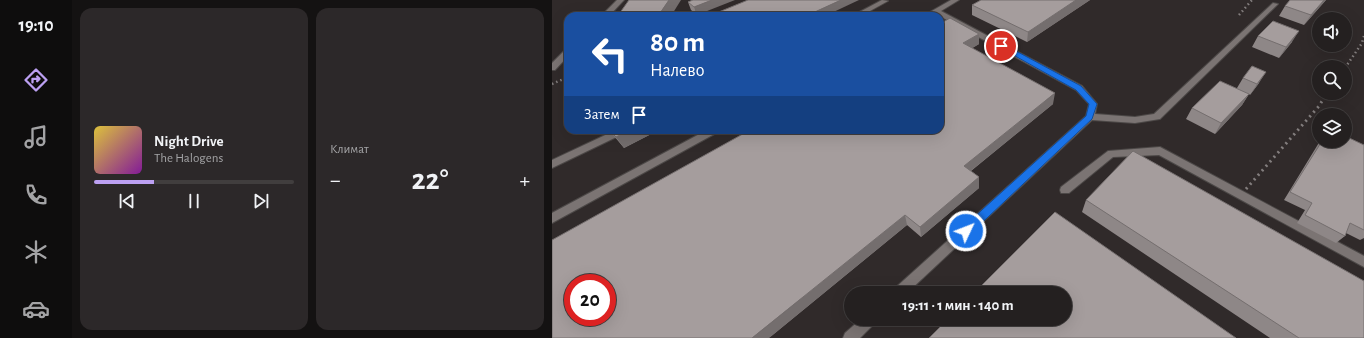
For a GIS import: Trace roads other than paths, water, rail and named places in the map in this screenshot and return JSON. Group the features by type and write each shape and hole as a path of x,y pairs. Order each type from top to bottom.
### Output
{"street":[{"path":"608,12 621,0"},
{"path":"936,11 956,0"},
{"path":"864,12 885,2"},
{"path":"1090,117 1135,120 1157,117 1275,4"},
{"path":"906,286 1090,117 1093,104 1079,88 944,15"},
{"path":"553,67 564,56"},
{"path":"552,164 616,134"},
{"path":"552,218 708,134"},
{"path":"1065,190 1111,154 1160,152 1364,262"},
{"path":"850,338 863,326"}],"railway":[{"path":"1239,15 1252,0"},
{"path":"1350,60 1362,43 1364,36"},
{"path":"552,84 564,79"},
{"path":"1246,189 1323,100"}]}
